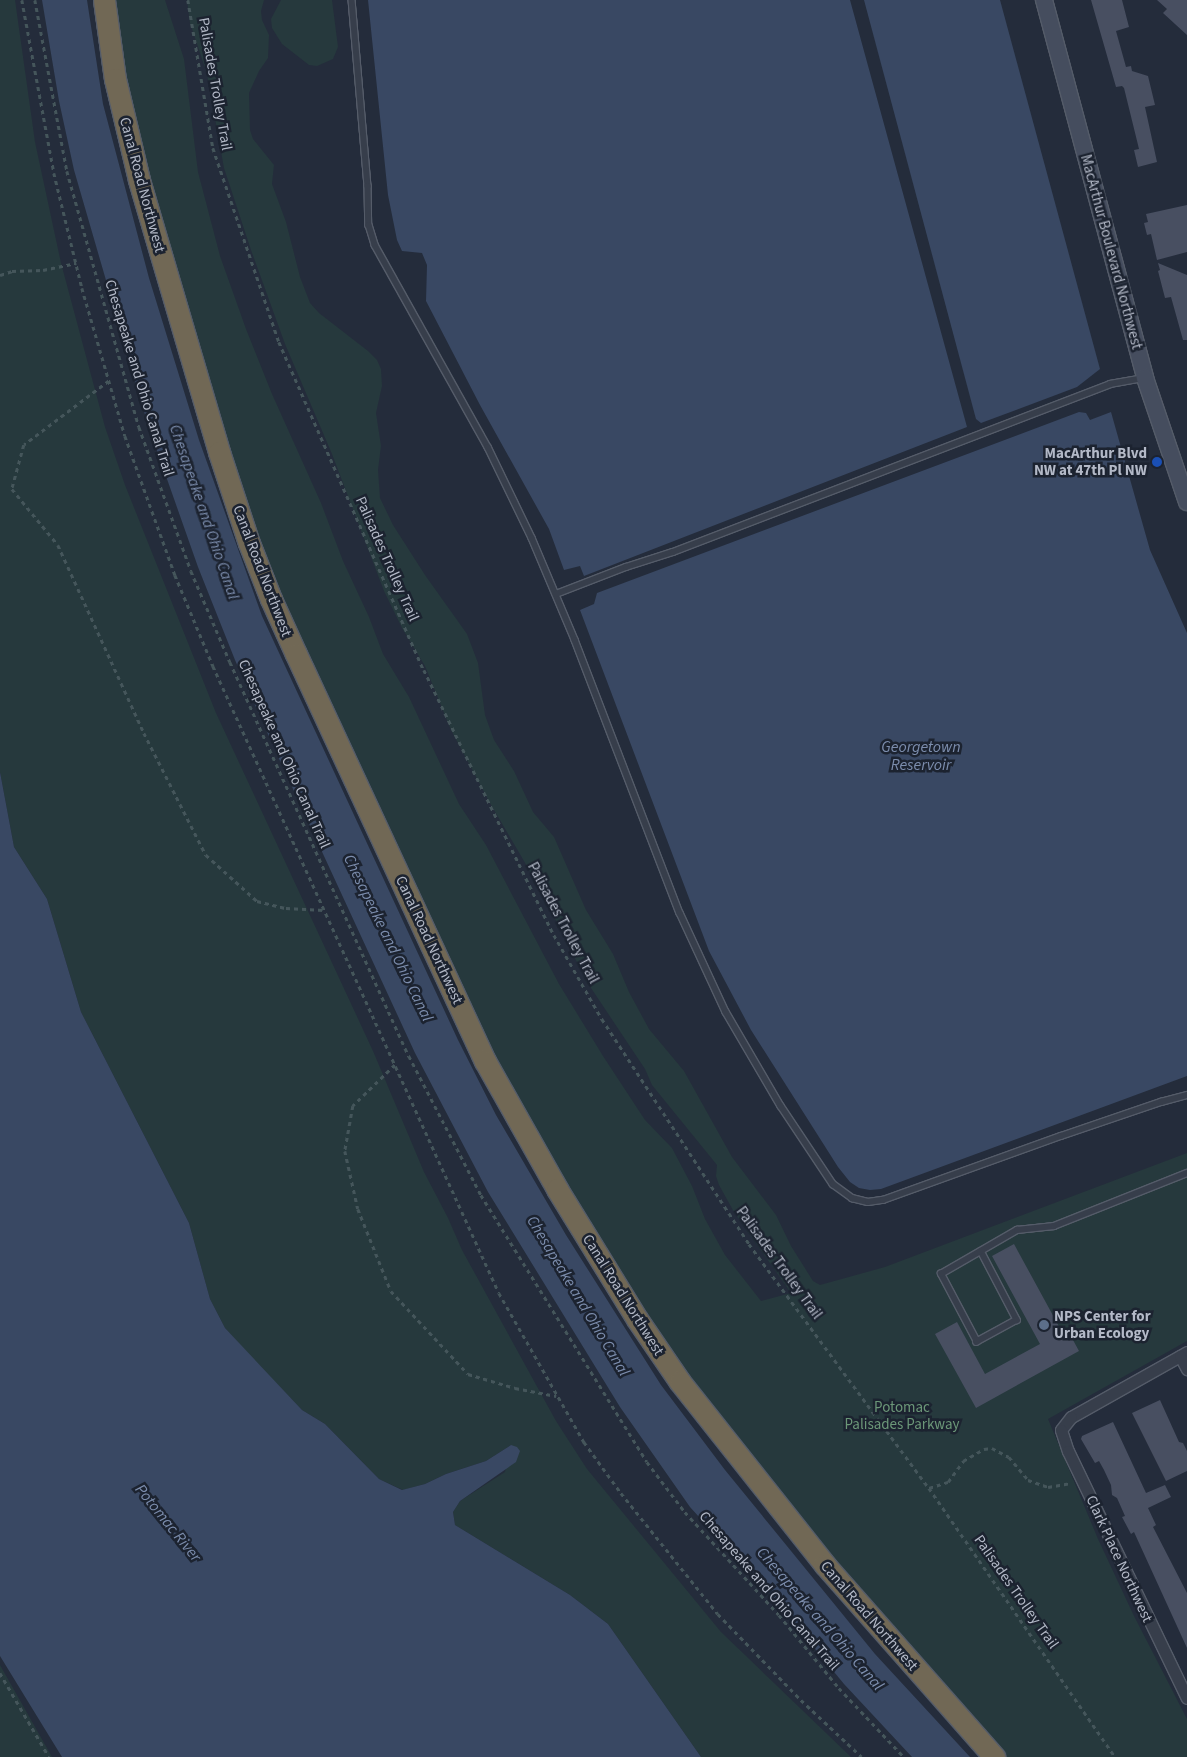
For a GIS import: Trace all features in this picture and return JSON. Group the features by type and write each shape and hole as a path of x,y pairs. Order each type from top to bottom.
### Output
{"highway":[{"name":"Canal Road Northwest","path":"104,0 115,79 141,189 219,452 249,543 270,599 485,1061 556,1189 632,1312 680,1382 818,1558 914,1669 994,1757"}],"main road":[{"name":"MacArthur Boulevard Northwest","path":"1044,0 1144,378 1185,493"}],"street":[{"path":"1183,1354 1187,1369"},
{"name":"Clark Place Northwest","path":"1183,1354 1067,1419 1062,1426 1061,1434 1187,1698"}],"lane":[{"path":"352,0 368,186 369,225 375,245 488,447 532,538 556,594 680,913 726,1012 781,1106 833,1184 852,1198 868,1202 883,1200 1061,1136 1187,1095"},
{"path":"556,594 626,567 673,552 1110,384 1144,378"},
{"path":"982,1251 1016,1320 977,1342 941,1274 1017,1230 1054,1226 1187,1172"}],"path":[{"path":"22,0 39,102 76,264 125,436 175,574 213,666 499,1294 584,1442 621,1493 718,1614 802,1700 862,1757"},
{"name":"Chesapeake and Ohio Canal Trail","path":"34,0 67,171 139,427 191,571 230,662 409,1056 481,1195 647,1462 685,1512 779,1615 839,1688 904,1757"},
{"name":"Palisades Trolley Trail","path":"188,0 213,148 279,342 424,670 554,935 602,1019 749,1244 929,1488 1089,1716 1115,1757"},
{"path":"0,275 12,271 43,270 76,264"},
{"path":"109,381 24,445 12,489 58,545 144,733 206,855 257,901 286,908 324,910"},
{"path":"395,1065 353,1106 345,1150 358,1209 391,1291 468,1374 515,1388 557,1396"},
{"path":"929,1488 948,1482 963,1462 984,1449 992,1448 1009,1457 1028,1480 1048,1488 1082,1481"},
{"path":"0,1673 49,1757"}],"green space":[{"path":"0,0 15,0 35,142 61,263 105,427 125,485 216,713 373,1051 424,1172 462,1250 556,1421 587,1469 721,1632 851,1757 701,1757 608,1624 570,1595 455,1525 453,1512 460,1501 505,1472 511,1445 486,1461 446,1474 425,1484 403,1490 379,1479 325,1424 302,1410 251,1357 225,1328 210,1299 189,1223 81,1012 47,899 14,847 0,772"},
{"name":"Potomac Palisades Parkway","path":"113,0 165,0 184,59 198,172 220,256 272,394 321,503 343,561 369,617 383,654 409,697 459,804 486,845 559,984 645,1120 672,1148 692,1186 705,1219 725,1255 761,1301 791,1293 734,1212 719,1185 716,1176 717,1165 652,1085 645,1069 587,982 538,885 490,803 451,730 425,666 402,628 384,591 332,454 285,344 251,250 224,168 207,74 190,23 187,0 264,0 261,11 262,20 269,35 268,58 259,71 249,93 250,130 253,139 274,165 272,184 286,222 300,277 310,303 319,313 368,351 377,360 381,369 382,386 376,413 381,446 378,470 380,498 393,525 425,575 467,634 478,663 485,715 494,740 514,771 533,812 554,837 586,910 613,954 629,992 649,1029 684,1071 732,1157 776,1215 791,1246 813,1281 820,1285 885,1267 1187,1153 1187,1341 1048,1419 1098,1539 1134,1616 1187,1719 1187,1757 1005,1757 796,1515 688,1376 558,1177 507,1080 390,835 313,668 256,535 235,472 141,154 120,62"},
{"path":"281,0 332,0 338,47 333,59 317,66 309,65 282,44 272,28 271,19"},
{"path":"0,1665 52,1757 0,1757"}],"water":[{"name":"Chesapeake and Ohio Canal","path":"42,0 87,0 103,104 149,278 199,440 262,616 458,1040 496,1115 566,1235 661,1385 725,1470 875,1654 970,1757 912,1757 844,1684 784,1611 690,1507 620,1407 488,1192 415,1053 275,750 235,660 198,567 148,425 74,170 59,101"},
{"path":"368,0 850,0 967,427 584,576 580,566 564,570 549,529 480,405 426,301 427,265 422,253 402,251 397,240 388,195"},
{"path":"864,0 1000,0 1100,369 1077,387 981,423 976,419"},
{"name":"Georgetown Reservoir","path":"1079,412 1086,413 1090,420 1111,412 1150,550 1187,633 1187,1076 881,1189 859,1188 850,1182 838,1167 751,1030 709,951 580,610 594,604 597,593"},
{"name":"Potomac River","path":"0,772 14,847 47,899 81,1012 189,1223 210,1299 225,1328 302,1410 325,1424 379,1479 402,1490 425,1484 446,1474 486,1461 511,1445 517,1447 520,1451 516,1462 460,1501 453,1512 455,1525 570,1595 608,1624 701,1757 62,1757 0,1656"}],"building":[{"path":"1091,0 1122,0 1129,27 1116,31 1126,67 1131,66 1132,71 1148,76 1155,105 1145,107 1157,162 1138,167 1134,150 1139,149 1124,88 1122,86 1116,87"},
{"path":"1157,0 1187,0 1187,35 1163,13 1167,9"},
{"path":"1187,205 1187,252 1157,260 1151,234 1147,235 1144,223 1148,222 1146,214"},
{"path":"1158,263 1187,275 1187,340 1183,340 1171,297 1165,298 1158,271 1160,270"},
{"name":"NPS Center for Urban Ecology","path":"1014,1244 1062,1332 1067,1329 1079,1351 976,1408 935,1334 957,1322 985,1374 1040,1344 992,1256"},
{"path":"1160,1400 1179,1442 1183,1443 1187,1451 1187,1471 1166,1481 1132,1413"},
{"path":"1113,1422 1146,1493 1165,1485 1171,1497 1148,1508 1156,1525 1153,1527 1187,1593 1187,1648 1134,1532 1131,1534 1122,1517 1125,1516 1117,1498 1112,1495 1111,1485 1104,1470 1099,1461 1095,1463 1081,1439 1082,1436"}],"place":[{"name":"MacArthur Blvd NW at 47th Pl NW","path":"1157,462"},
{"name":"NPS Center for Urban Ecology","path":"1044,1325"}]}
